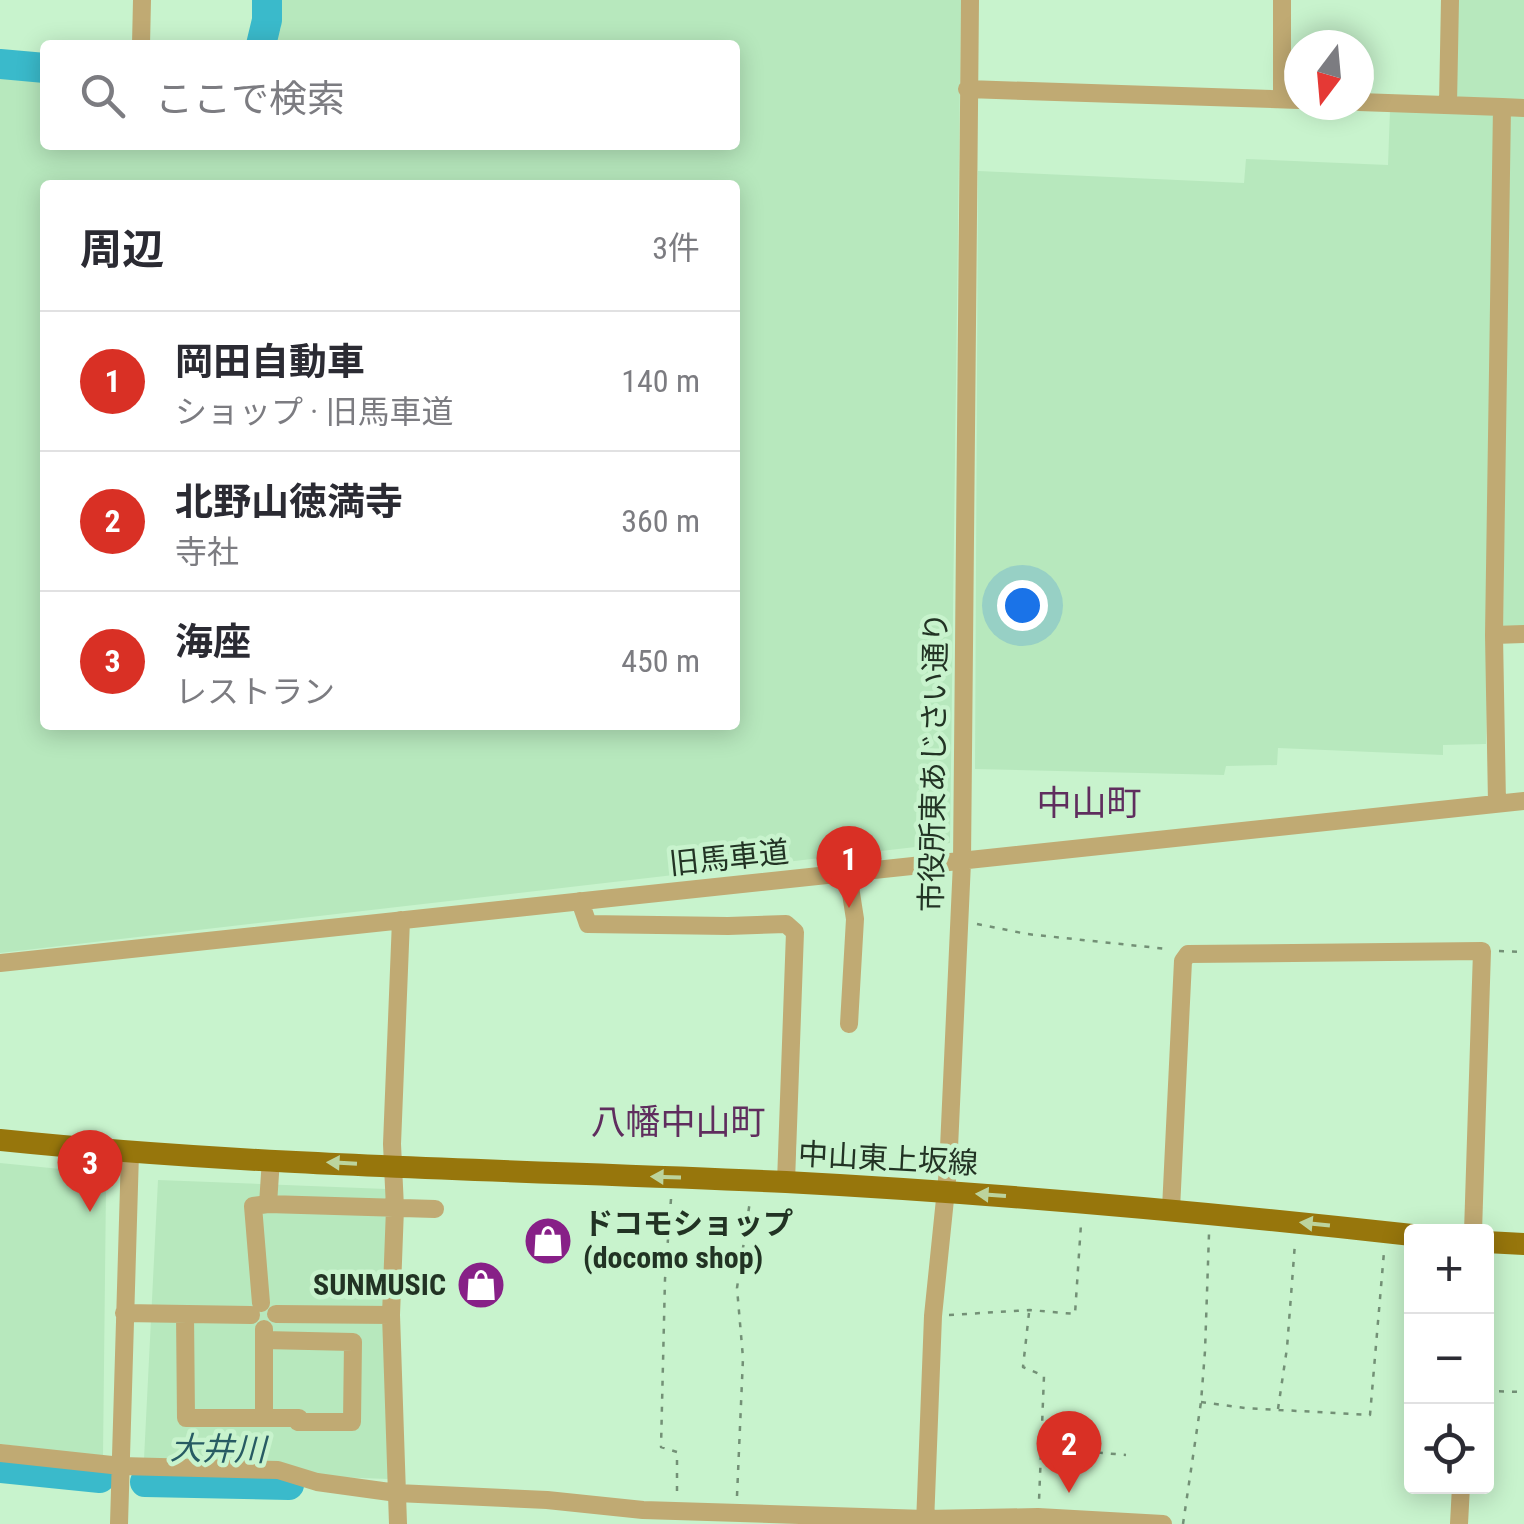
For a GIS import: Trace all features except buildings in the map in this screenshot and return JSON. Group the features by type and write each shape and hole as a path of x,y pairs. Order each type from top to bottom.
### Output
{"main road":[{"name":"中山東上坂線","path":"0,1140 130,1153 945,1192 1171,1209 1404,1233"},
{"path":"1494,1242 1524,1244"}],"street":[{"path":"141,40 142,0"},
{"name":"市役所東あじさい通り","path":"924,1521 962,862 970,0"},
{"path":"1282,0 1284,30"},
{"path":"1448,104 1450,0"},
{"path":"968,89 1284,99"},
{"path":"1374,102 1524,108"},
{"path":"1497,803 1494,635 1502,107"},
{"path":"1494,635 1524,634"},
{"name":"旧馬車道","path":"0,963 1524,801"},
{"path":"848,874 855,918 849,1024"},
{"path":"580,902 588,924 786,924 795,932 786,1182"},
{"path":"398,1524 391,1315 401,920"},
{"path":"1171,1209 1183,962 1188,954 1482,951 1473,1224"},
{"path":"119,1524 130,1153"},
{"path":"268,1204 271,1159"},
{"path":"264,1418 263,1320 253,1206 435,1208"},
{"path":"124,1313 263,1320 391,1315"},
{"path":"185,1314 186,1418 352,1422 352,1342 263,1320"},
{"path":"0,1452 121,1466 278,1470 317,1482 397,1493 547,1500 643,1510 924,1521 1038,1518 1164,1524"},
{"path":"1458,1524 1460,1494"}],"path":[{"path":"959,921 1027,934 1188,954"},
{"path":"1482,951 1524,952"},
{"path":"672,1195 664,1279 662,1447 678,1452 676,1510"},
{"path":"737,1512 742,1341 737,1288 750,1199"},
{"path":"933,1316 1030,1310 1075,1314 1082,1220"},
{"path":"1182,1524 1201,1402 1209,1232"},
{"path":"1278,1408 1295,1242"},
{"path":"1201,1402 1370,1415 1384,1248"},
{"path":"1030,1310 1023,1367 1044,1376 1038,1518"},
{"path":"1494,1390 1524,1392"},
{"path":"1041,1448 1048,1448"},
{"path":"1059,1449 1126,1455"}],"shaded area":[{"path":"281,0 961,0 950,843 0,953 0,72 40,76 40,150 740,150 740,40 276,40 281,28"},
{"path":"1456,0 1524,0 1524,99 1455,99"},
{"path":"1390,110 1497,114 1486,744 1443,745 1443,755 1278,748 1277,765 1226,766 1224,775 975,769 978,171 1244,183 1246,159 1388,165"},
{"path":"1509,116 1524,116 1524,627 1503,627"},
{"path":"0,1163 91,1172 106,1186 103,1457 0,1444"},
{"path":"158,1180 386,1189 389,1479 144,1459"}],"waterway":[{"path":"262,40 267,0"},
{"path":"0,64 40,68"},
{"name":"大井川","path":"0,1468 100,1478"},
{"name":"大井川","path":"145,1482 289,1485"}],"place":[{"name":"岡田自動車","path":"849,908"},
{"name":"海座","path":"90,1212"},
{"name":"ドコモショップ (docomo shop)","path":"548,1241"},
{"name":"SUNMUSIC","path":"481,1285"},
{"name":"北野山徳満寺","path":"1069,1493"}],"district":[{"name":"中山町","path":"1089,803"},
{"name":"八幡中山町","path":"678,1122"}]}
